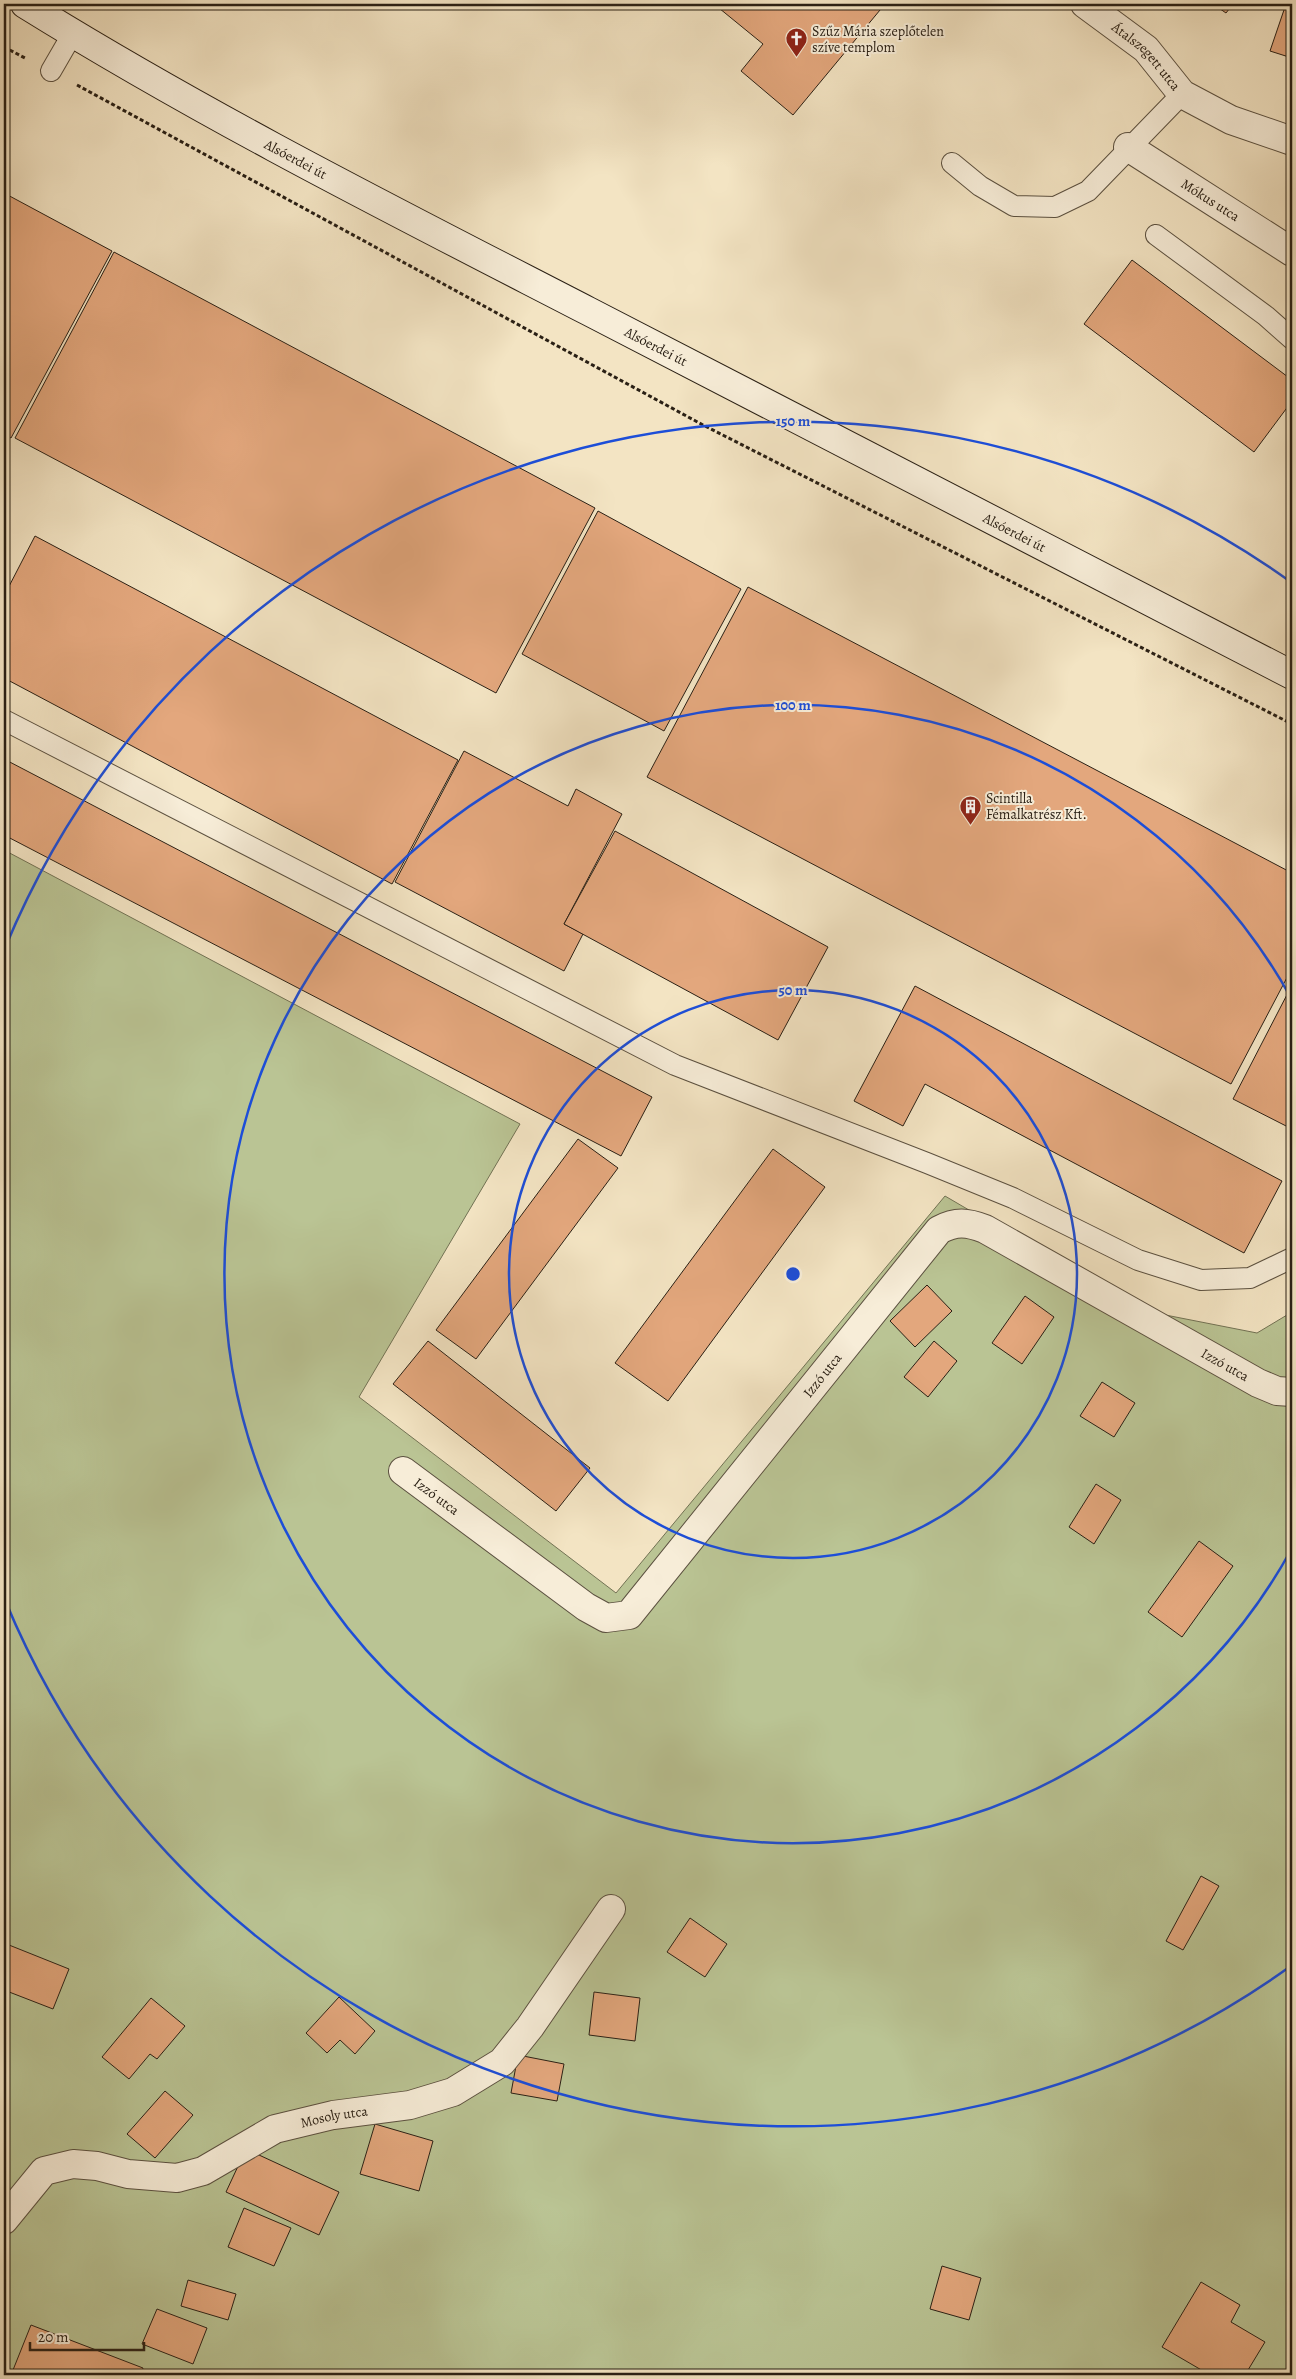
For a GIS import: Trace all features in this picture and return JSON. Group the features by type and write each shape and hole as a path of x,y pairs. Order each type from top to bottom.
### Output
{"street":[{"name":"Alsóerdei út","path":"25,4 141,74 528,280 1292,676"},
{"name":"Átalszegett utca","path":"1085,4 1146,49 1182,94 1231,120 1292,141"},
{"name":"Mókus utca","path":"1128,147 1292,252"},
{"name":"Izzó utca","path":"403,1471 586,1607 606,1618 629,1615 939,1230 952,1224 969,1223 985,1229 1258,1383 1277,1391 1292,1392"},
{"name":"Mosoly utca","path":"4,2220 44,2171 73,2164 97,2166 128,2174 177,2178 203,2171 275,2130 333,2116 410,2105 454,2092 502,2062 530,2027 611,1909"}],"lane":[{"path":"51,71 73,34"},
{"path":"952,163 980,186 1014,206 1055,207 1088,191 1128,147 1182,94"},
{"path":"1156,235 1266,316 1292,339"},
{"path":"4,720 674,1065 1013,1198 1138,1260 1201,1280 1250,1278 1292,1258"}],"path":[{"path":"51,71 703,425 1292,724"}],"green space":[{"path":"4,850 520,1124 359,1397 616,1593 945,1196 1140,1310 1257,1333 1292,1312 1292,2375 4,2375"}],"building":[{"name":"Szűz Mária szeplőtelen szíve templom","path":"714,4 885,4 793,115 741,71 763,44"},
{"path":"1213,4 1233,4 1226,13"},
{"path":"1286,4 1292,4 1292,58 1270,51"},
{"path":"4,193 112,251 11,438 4,434"},
{"path":"114,252 595,508 496,693 15,438"},
{"path":"1132,260 1292,380 1292,401 1254,452 1084,324"},
{"path":"598,511 741,589 664,731 522,654"},
{"path":"35,536 458,760 392,884 4,678 4,596"},
{"name":"Scintilla Fémalkatrész Kft.","path":"748,587 1292,873 1292,968 1231,1084 647,777"},
{"path":"464,751 568,806 576,789 622,814 564,924 583,934 564,971 395,882"},
{"path":"4,759 652,1097 621,1156 4,835"},
{"path":"615,831 828,947 778,1040 564,924"},
{"path":"1292,985 1292,1129 1233,1099"},
{"path":"915,986 1282,1181 1244,1253 925,1084 903,1126 854,1101"},
{"path":"578,1139 618,1168 476,1359 436,1330"},
{"path":"773,1149 825,1187 668,1401 615,1363"},
{"path":"927,1285 952,1311 915,1347 890,1321"},
{"path":"1025,1296 1054,1317 1022,1364 992,1343"},
{"path":"428,1341 590,1468 556,1511 393,1384"},
{"path":"934,1341 957,1361 928,1397 904,1377"},
{"path":"1102,1382 1135,1403 1114,1437 1080,1416"},
{"path":"1096,1484 1121,1500 1094,1544 1069,1527"},
{"path":"1199,1541 1233,1566 1182,1637 1148,1612"},
{"path":"1201,1876 1219,1886 1183,1950 1166,1941"},
{"path":"690,1918 727,1944 705,1977 667,1952"},
{"path":"4,1943 69,1969 53,2009 4,1990"},
{"path":"594,1992 640,1998 635,2041 589,2035"},
{"path":"339,1997 375,2031 355,2054 340,2040 327,2053 306,2033"},
{"path":"151,1998 185,2026 157,2059 150,2054 129,2079 102,2057"},
{"path":"518,2055 564,2064 557,2101 511,2093"},
{"path":"165,2091 193,2115 155,2158 127,2134"},
{"path":"375,2124 433,2141 419,2191 360,2174"},
{"path":"246,2149 339,2192 319,2235 226,2192"},
{"path":"244,2208 291,2228 274,2266 228,2247"},
{"path":"942,2266 981,2278 969,2320 930,2309"},
{"path":"188,2280 236,2294 228,2320 181,2306"},
{"path":"1201,2282 1240,2305 1231,2322 1265,2342 1245,2375 1210,2375 1162,2347"},
{"path":"157,2309 207,2328 193,2364 142,2344"},
{"path":"31,2325 143,2368 141,2375 11,2375"}],"place":[{"name":"Szűz Mária szeplőtelen szíve templom","path":"796,58"},
{"name":"Scintilla Fémalkatrész Kft.","path":"970,825"}]}
